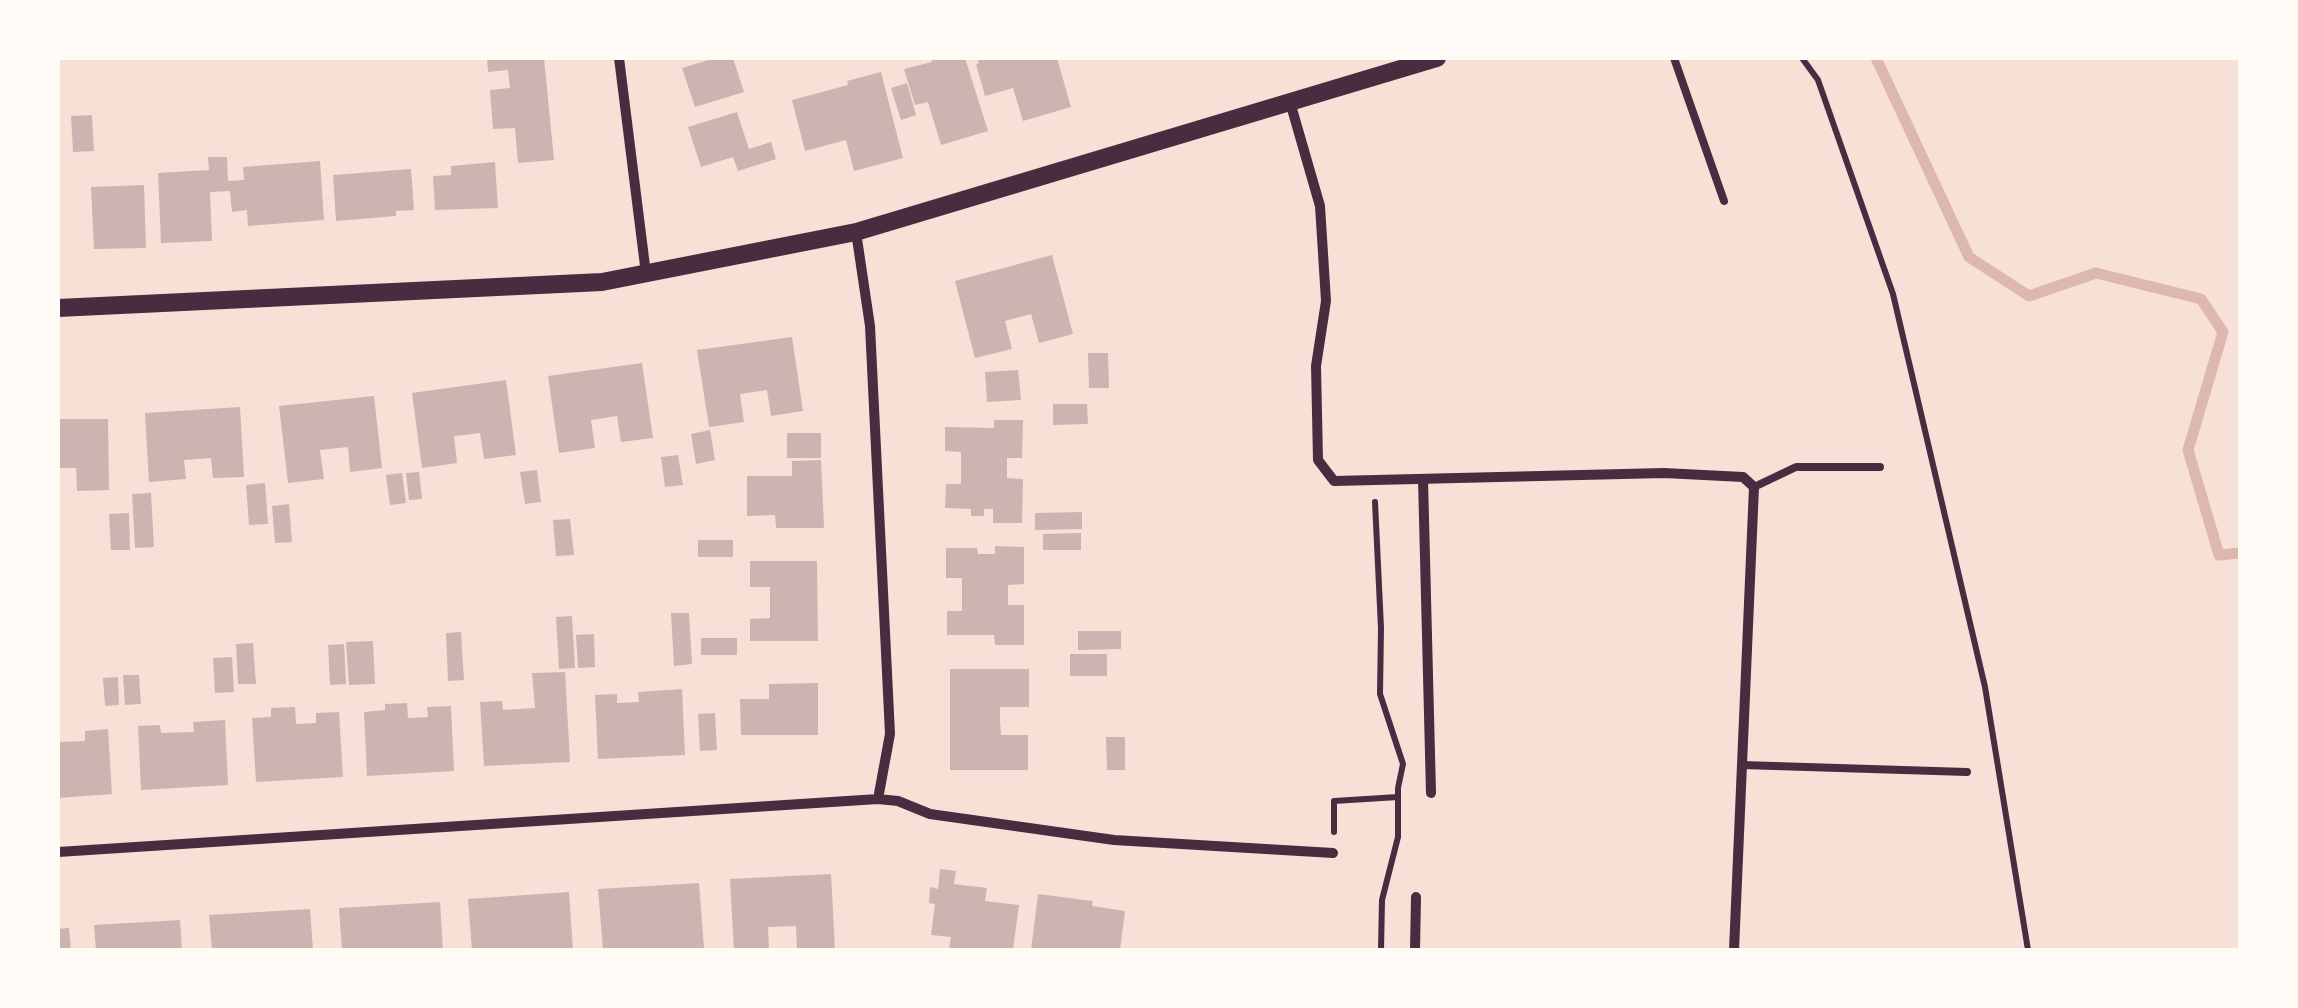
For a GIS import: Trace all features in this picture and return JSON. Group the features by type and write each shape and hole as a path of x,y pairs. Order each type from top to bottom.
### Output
{"street":[{"path":"619,58 646,274"},
{"path":"58,308 602,282 856,232 1438,58"},
{"path":"1290,102 1320,206 1326,301 1316,366 1318,460 1334,481 1664,473 1743,477 1754,487 1734,950"},
{"path":"856,232 870,326 890,734 878,799"},
{"path":"1423,479 1431,793"},
{"path":"58,852 878,799 898,801 930,814 1114,840 1333,853"},
{"path":"1414,950 1416,897"}],"lane":[{"path":"1674,58 1724,201"},
{"path":"1754,487 1796,467 1880,467"},
{"path":"1742,766 1967,772"}],"path":[{"path":"1802,58 1818,80 1893,294 1985,688 2028,950"},
{"path":"1374,481 1380,694 1403,764 1398,837 1382,900 1381,950"},
{"path":"1333,853 1334,801 1398,797"}],"building":[{"path":"487,58 544,58 554,160 518,163 515,128 493,129 490,90 510,88 508,70 488,72"},
{"path":"715,58 733,58 744,92 695,107 682,68"},
{"path":"931,58 965,58 988,131 941,145 928,102 915,105 904,69 932,62"},
{"path":"977,58 1057,58 1071,107 1023,121 1013,88 985,96"},
{"path":"881,72 903,158 854,171 846,140 805,151 792,100"},
{"path":"907,83 916,115 901,120 891,88"},
{"path":"737,112 749,149 771,142 776,159 738,171 733,157 701,167 688,127"},
{"path":"92,115 94,151 73,152 71,116"},
{"path":"208,157 227,157 228,181 244,180 243,167 320,161 324,220 248,226 247,210 232,212 230,191 210,192 212,241 161,243 158,173 209,170"},
{"path":"495,162 498,208 435,210 433,176 451,175 451,166"},
{"path":"411,169 414,210 396,211 396,216 336,221 333,175"},
{"path":"144,185 146,248 94,249 91,187"},
{"path":"1052,255 1073,334 1039,343 1031,314 1005,321 1012,349 975,358 955,281"},
{"path":"792,337 803,411 771,416 767,390 740,394 744,422 709,427 697,350"},
{"path":"1088,353 1108,353 1109,388 1089,388"},
{"path":"642,363 653,438 621,442 617,416 591,420 595,448 559,453 548,376"},
{"path":"1018,370 1021,400 987,402 985,372"},
{"path":"506,380 516,455 484,459 480,433 454,436 457,463 422,468 412,393"},
{"path":"374,396 382,468 350,472 348,447 320,450 324,479 288,483 279,406"},
{"path":"1053,404 1087,404 1088,424 1053,425"},
{"path":"240,407 244,477 213,478 211,458 184,460 186,479 149,482 145,413"},
{"path":"58,419 108,419 109,490 77,491 76,468 58,468"},
{"path":"994,420 1023,420 1022,458 1007,458 1007,478 1023,479 1022,523 993,523 993,509 984,509 984,516 971,516 971,509 945,508 946,484 961,484 961,452 945,451 945,427 994,428"},
{"path":"710,430 715,460 696,464 691,434"},
{"path":"787,433 821,433 821,458 787,458"},
{"path":"678,455 683,485 665,487 661,457"},
{"path":"821,460 824,528 776,528 775,515 747,516 747,476 792,476 792,461"},
{"path":"537,470 541,502 525,504 520,472"},
{"path":"419,472 422,499 409,500 406,473"},
{"path":"402,473 406,503 390,505 386,475"},
{"path":"265,483 268,524 249,525 246,485"},
{"path":"151,493 154,547 135,548 132,494"},
{"path":"289,504 292,542 275,543 272,506"},
{"path":"1082,512 1082,529 1035,530 1035,513"},
{"path":"129,513 130,550 111,550 109,514"},
{"path":"570,519 574,555 556,556 553,520"},
{"path":"1081,533 1081,550 1043,550 1043,534"},
{"path":"698,540 733,540 733,557 698,557"},
{"path":"995,546 1024,547 1024,584 1008,585 1008,605 1024,605 1024,645 995,645 994,635 947,635 947,611 962,611 962,578 946,578 946,548 977,548 978,554 995,554"},
{"path":"750,561 817,561 818,641 750,641 750,619 770,618 770,587 750,587"},
{"path":"671,613 689,613 692,664 674,666"},
{"path":"572,616 575,668 559,669 556,617"},
{"path":"1078,631 1121,631 1121,649 1078,650"},
{"path":"461,632 464,680 448,681 446,633"},
{"path":"594,634 595,667 578,668 576,635"},
{"path":"701,638 737,638 737,655 701,655"},
{"path":"373,641 375,684 349,685 346,642"},
{"path":"253,643 256,684 238,684 236,644"},
{"path":"344,644 346,684 330,685 328,645"},
{"path":"1070,654 1107,654 1107,676 1070,676"},
{"path":"232,657 234,692 215,693 213,658"},
{"path":"950,669 1029,669 1029,707 1000,707 1001,735 1028,735 1028,770 950,770"},
{"path":"565,672 570,762 484,766 480,702 502,701 503,710 535,708 532,673"},
{"path":"123,675 139,675 141,704 125,705"},
{"path":"118,677 119,705 105,706 103,678"},
{"path":"818,683 818,735 741,735 740,699 769,699 769,684"},
{"path":"682,689 685,755 598,759 595,695 617,694 617,703 639,702 638,692"},
{"path":"407,703 408,718 428,717 427,707 451,706 454,771 367,776 364,712 385,710 385,704"},
{"path":"295,707 296,724 316,723 316,713 339,712 343,777 256,782 252,718 271,717 271,708"},
{"path":"715,713 717,750 700,751 698,714"},
{"path":"225,720 228,785 141,790 138,726 160,725 161,733 194,732 193,722"},
{"path":"108,729 112,794 58,798 58,742 85,741 85,731"},
{"path":"1106,737 1125,737 1125,770 1107,770"},
{"path":"940,869 956,871 954,884 987,888 985,901 1019,905 1013,950 949,950 951,937 931,935 935,904 929,903 930,887 938,889"},
{"path":"831,874 835,950 797,950 796,926 768,927 769,950 734,950 730,879"},
{"path":"699,883 704,948 603,950 598,889"},
{"path":"569,892 573,950 472,950 468,899"},
{"path":"1038,894 1093,901 1092,906 1125,911 1120,950 1031,950"},
{"path":"440,902 443,950 342,950 339,908"},
{"path":"310,909 313,950 212,950 209,915"},
{"path":"180,920 182,950 96,950 94,925"},
{"path":"69,928 71,950 58,950 58,929"}],"waterway":[{"path":"1876,58 1969,257 2029,296 2096,273 2201,299 2223,332 2188,450 2219,555 2240,553"}]}
